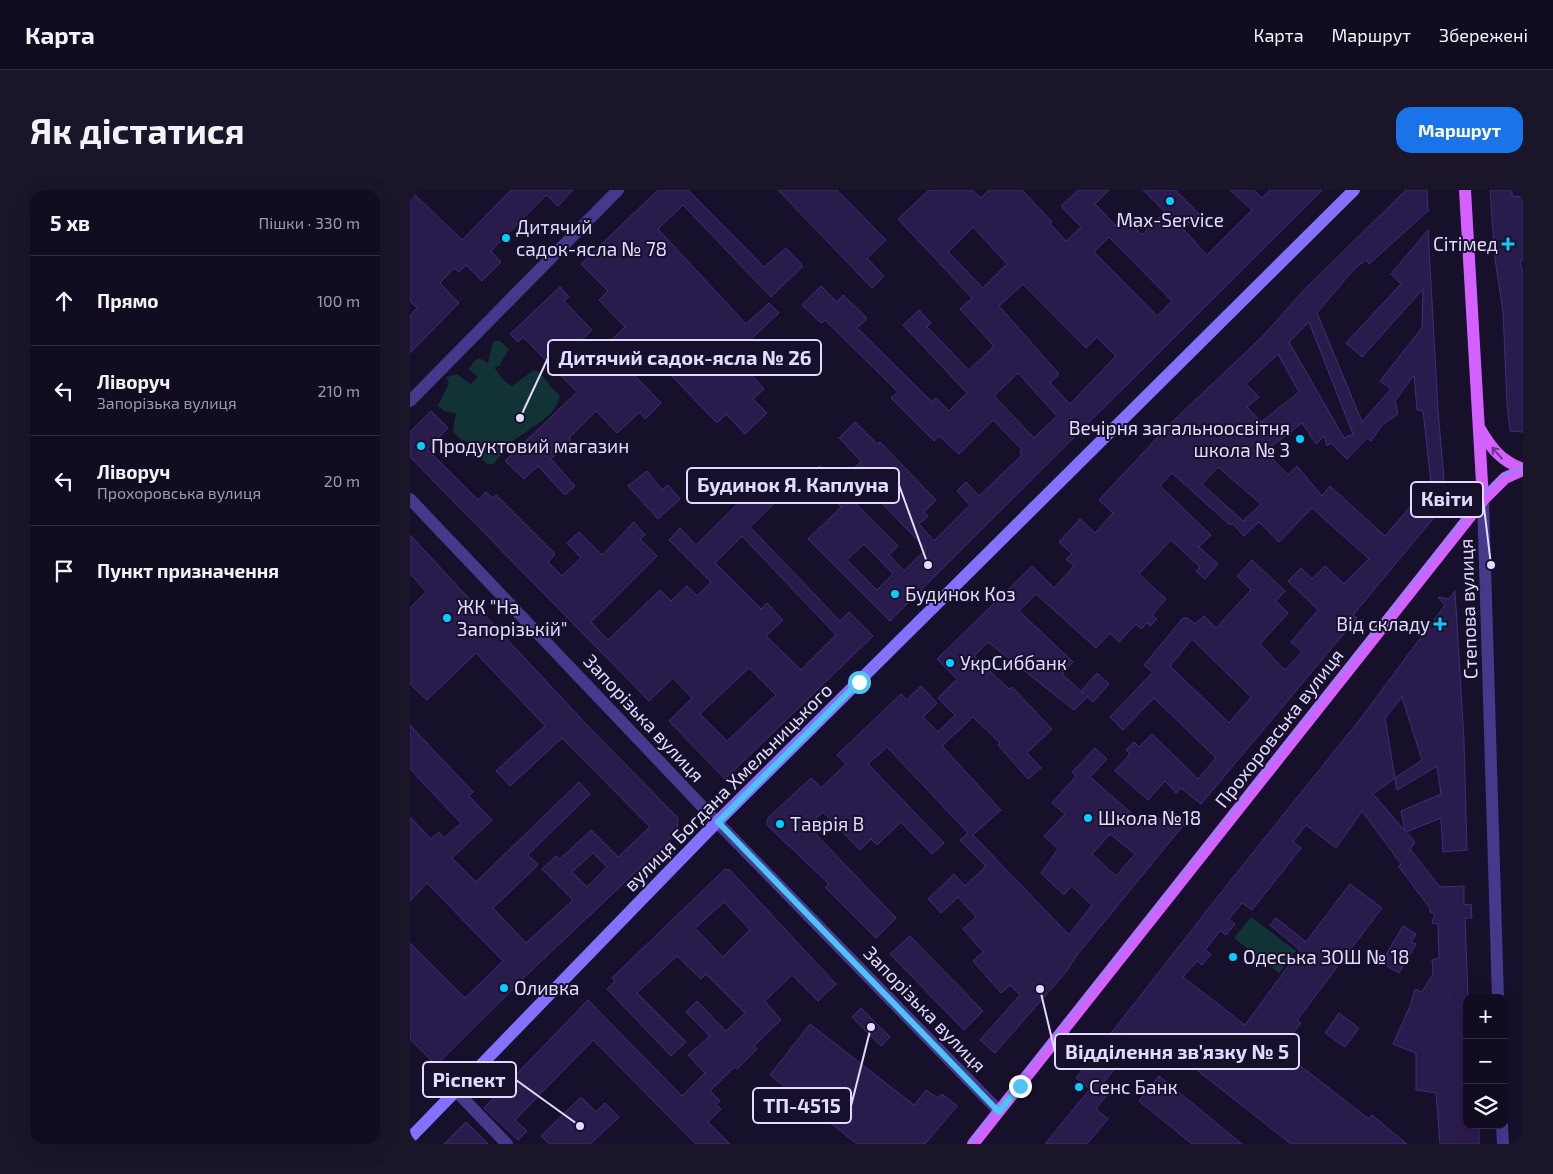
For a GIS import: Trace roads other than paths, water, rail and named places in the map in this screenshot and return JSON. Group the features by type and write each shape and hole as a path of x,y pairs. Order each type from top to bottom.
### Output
{"main road":[{"name":"вулиця Богдана Хмельницького","path":"410,1138 457,1092 718,822 1354,190"},
{"name":"Степова вулиця","path":"1465,190 1483,500"},
{"path":"1479,426 1498,455 1508,463 1523,469"},
{"name":"Прохоровська вулиця","path":"973,1144 1483,500 1505,478 1523,469"}],"street":[{"path":"410,401 618,190"},
{"name":"Запорізька вулиця","path":"410,499 718,822 999,1112"},
{"name":"Степова вулиця","path":"1483,500 1498,994"},
{"path":"457,1092 507,1144"},
{"path":"1502,1129 1503,1144"}],"tram line":[{"path":"969,1144 1483,495 1502,476 1523,467"}],"place":[{"name":"Max-Service","path":"1170,201"},
{"name":"Дитячий садок-ясла № 78","path":"506,238"},
{"name":"Сітімед","path":"1508,244"},
{"name":"Дитячий садок-ясла № 26","path":"520,418"},
{"name":"Вечірня загальноосвітня школа № 3","path":"1300,439"},
{"name":"Продуктовий магазин","path":"421,446"},
{"name":"Будинок Я. Каплуна","path":"928,565"},
{"name":"Квіти","path":"1491,565"},
{"name":"Будинок Коз","path":"895,594"},
{"name":"ЖК \"На Запорізькій\"","path":"447,618"},
{"name":"Від складу","path":"1440,624"},
{"name":"УкрСиббанк","path":"950,663"},
{"name":"Школа №18","path":"1088,818"},
{"name":"Таврія В","path":"780,824"},
{"name":"Одеська ЗОШ № 18","path":"1233,957"},
{"name":"Оливка","path":"504,988"},
{"name":"Відділення зв'язку № 5","path":"1040,989"},
{"name":"ТП-4515","path":"871,1027"},
{"name":"Сенс Банк","path":"1079,1087"},
{"name":"Ріспект","path":"580,1126"}]}
